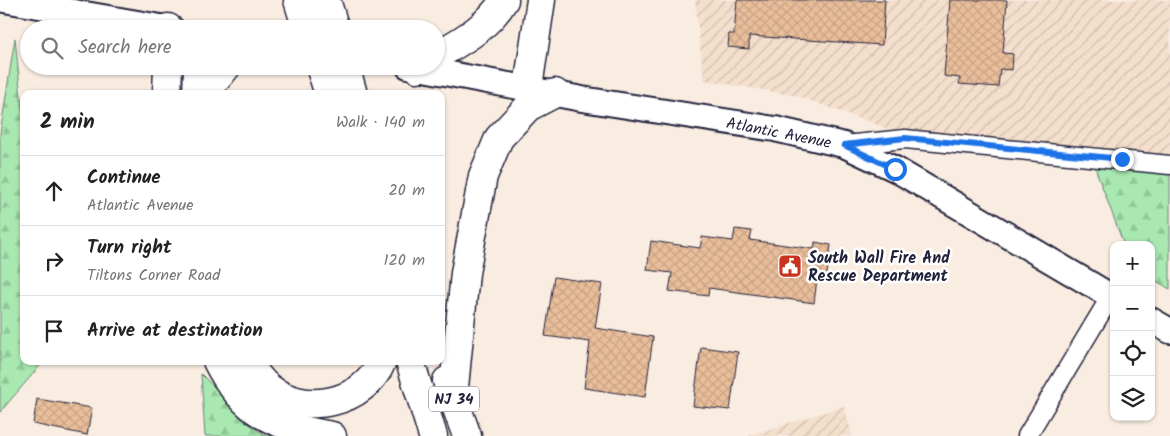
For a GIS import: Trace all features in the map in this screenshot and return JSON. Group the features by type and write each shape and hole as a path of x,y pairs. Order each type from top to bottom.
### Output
{"highway":[{"path":"298,0 304,20"},
{"path":"326,0 332,20"},
{"path":"445,49 478,30 490,20 504,0"},
{"path":"528,87 541,0"},
{"path":"167,90 168,75"},
{"path":"196,90 197,75"},
{"path":"207,90 220,75"},
{"path":"453,398 466,272 483,176 500,138 528,107 555,93"},
{"path":"219,365 235,391 260,414 289,427 332,436"},
{"path":"250,365 260,381 271,390 286,398 317,404 337,401 355,392 367,383 380,365"},
{"name":"NJ 34","path":"411,365 433,436"},
{"name":"NJ 34","path":"441,365 467,436"}],"main road":[{"path":"4,0 118,20"},
{"name":"Atlantic Avenue","path":"445,69 555,93 775,129 844,145 895,169 1110,296"},
{"path":"1155,322 1170,331"}],"street":[{"path":"844,145 905,138 1170,164"},
{"path":"1027,436 1110,300"}],"shaded area":[{"path":"695,0 1170,0 1170,160 919,140 798,96 704,80"},
{"path":"844,406 852,436 748,436"}],"green space":[{"path":"15,38 20,90 20,365 41,365 0,412 0,134"},
{"path":"1091,157 1170,160 1170,289 1155,280 1155,241 1122,241"},
{"path":"201,374 259,432 270,436 205,436"}],"building":[{"path":"737,0 885,0 882,45 749,36 749,49 728,47 729,34 734,34"},
{"path":"950,0 1007,0 1003,53 1013,54 1012,70 1000,69 998,87 959,84 960,78 944,76"},
{"path":"735,229 752,231 750,240 814,249 815,242 831,245 826,280 817,279 814,303 709,288 708,296 669,291 672,273 647,270 651,241 700,248 702,237 733,241"},
{"path":"554,277 602,284 595,328 653,337 645,397 584,388 590,342 545,336"},
{"path":"701,347 738,352 730,410 693,406"},
{"path":"37,399 92,408 87,435 33,424"}],"place":[{"name":"South Wall Fire And Rescue Department","path":"790,266"}],"route":[{"path":"895,169 844,145 905,138 1122,159"}]}
